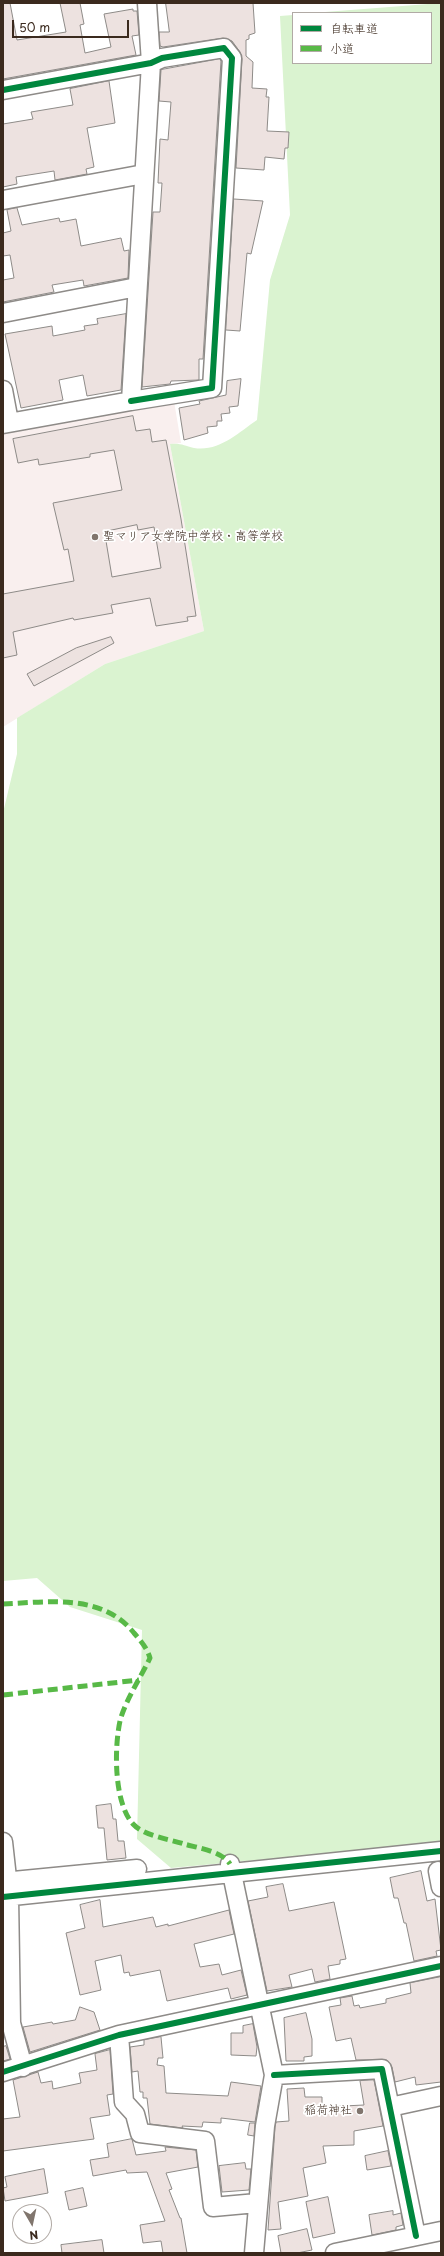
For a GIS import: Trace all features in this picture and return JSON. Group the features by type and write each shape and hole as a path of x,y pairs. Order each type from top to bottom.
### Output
{"street":[{"path":"131,401 151,63 147,3"},
{"path":"3,90 151,63 162,58 224,48 232,58 212,388 6,423 3,390"},
{"path":"3,200 144,174"},
{"path":"3,313 137,288"},
{"path":"3,1842 11,2023 23,2067"},
{"path":"5,1889 441,1851"},
{"path":"5,1889 137,1869"},
{"path":"231,1869 274,2075 265,2126 257,2203 254,2253"},
{"path":"3,2072 23,2067 118,2036 258,2004 441,1966"},
{"path":"118,2036 124,2102 135,2114 140,2133 205,2141 213,2207 257,2203"},
{"path":"274,2075 382,2069 416,2236"},
{"path":"390,2107 441,2096"},
{"path":"335,2253 441,2231"}],"shaded area":[{"name":"聖マリア女学院中学校・高等学校","path":"174,401 181,443 170,444 204,631 105,664 3,727 3,431"}],"green space":[{"path":"441,3 441,1843 171,1868 137,1839 142,1630 70,1607 37,1578 3,1581 3,813 17,754 17,718 105,664 204,631 170,444 180,444 194,448 212,447 235,436 257,420 270,280 290,215 280,16 292,15 292,64 432,64 432,12 325,12"}],"building":[{"path":"3,3 10,3 17,40 66,32 60,3 80,3 84,24 80,25 85,53 111,47 104,14 133,9 133,11 137,11 139,35 132,36 136,55 3,79"},
{"path":"166,3 253,3 255,33 249,35 249,39 246,40 246,56 253,62 252,88 267,89 266,97 269,97 267,131 289,132 288,148 285,148 284,159 265,157 264,170 236,168 242,59 240,52 232,41 223,38 163,47 160,46 159,32 169,32"},
{"path":"220,59 203,359 199,359 199,380 171,381 170,384 142,387 153,212 160,212 162,183 158,183 160,139 168,140 171,102 159,101 161,70"},
{"path":"109,81 115,123 87,128 94,167 86,169 87,174 55,180 54,171 16,177 17,184 3,187 3,124 33,119 31,112 73,105 70,89"},
{"path":"234,199 263,201 251,254 247,253 240,331 226,330"},
{"path":"17,208 22,225 59,218 60,222 76,219 81,246 121,238 124,251 129,250 128,278 84,286 83,280 52,285 54,292 3,302 3,280 14,278 10,255 3,256 3,233 11,231 7,210"},
{"path":"126,314 121,390 87,396 83,375 59,380 63,400 21,408 5,334 52,326 53,336 85,330 84,326 98,324 97,319"},
{"path":"241,379 238,406 229,407 230,413 221,414 222,421 217,421 217,426 207,427 208,433 184,440 179,408 200,404 199,401 226,395 227,381"},
{"path":"133,416 136,431 150,429 152,442 166,440 181,519 196,616 187,617 188,621 156,626 150,598 111,605 113,613 74,620 73,618 13,632 17,655 3,658 3,594 74,581 68,549 64,550 53,503 122,490 114,450 90,454 90,457 39,465 38,459 18,463 13,439","holes":["137,525 138,530 154,527 161,568 112,577 106,541 111,540 109,531"]},
{"path":"111,637 114,643 34,686 27,674 76,648"},
{"path":"111,1804 113,1819 116,1819 118,1841 124,1841 126,1858 107,1860 104,1828 98,1828 96,1806"},
{"path":"421,1871 427,1901 435,1899 441,1950 436,1951 437,1956 414,1961 406,1923 404,1923 398,1898 394,1898 390,1878"},
{"path":"283,1884 289,1911 334,1902 346,1959 340,1960 340,1964 328,1966 330,1979 315,1982 312,1969 289,1975 292,1987 267,1991 248,1901 268,1897 266,1887"},
{"path":"100,1900 103,1927 153,1917 156,1927 168,1924 168,1926 229,1910 234,1934 194,1944 200,1967 219,1964 222,1975 241,1970 247,1995 231,1999 228,1988 167,2001 160,1970 130,1976 129,1972 124,1973 121,1955 95,1961 101,1990 80,1995 66,1933 85,1928 80,1905"},
{"path":"441,1977 441,2082 416,2085 415,2077 395,2082 392,2067 387,2060 356,2060 351,2038 336,2041 329,2007 341,2005 340,1998 352,1996 354,2006 359,2005 360,2008 386,2003 386,1999 411,1993 410,1983"},
{"path":"80,2007 94,2012 100,2030 30,2052 23,2027 75,2020"},
{"path":"306,2013 312,2039 312,2056 304,2057 304,2061 286,2061 284,2018"},
{"path":"253,2024 257,2047 256,2056 231,2055 231,2033 243,2033 243,2026"},
{"path":"161,2037 163,2058 158,2058 157,2065 164,2066 166,2093 228,2096 231,2082 261,2086 255,2122 221,2118 221,2123 203,2122 202,2127 182,2126 183,2128 150,2124 147,2098 143,2098 143,2092 140,2092 138,2071 132,2072 130,2047 144,2045 144,2040"},
{"path":"6,2046 10,2059 3,2061 3,2047"},
{"path":"110,2050 113,2094 107,2095 110,2115 90,2118 94,2139 3,2151 3,2119 20,2117 13,2080 38,2072 41,2083 52,2081 53,2089 81,2083 79,2073 97,2070 95,2054"},
{"path":"374,2080 383,2126 354,2131 354,2145 323,2146 326,2163 303,2168 308,2196 278,2202 281,2229 268,2230 275,2127 276,2122 289,2121 287,2089 304,2088 305,2097 322,2097 322,2107 364,2105 360,2081"},
{"path":"250,2123 255,2123 254,2136 248,2135"},
{"path":"132,2139 136,2155 166,2151 165,2147 196,2150 198,2167 166,2173 172,2189 169,2190 181,2218 187,2253 163,2253 161,2241 143,2243 140,2225 165,2221 147,2172 127,2173 126,2170 93,2176 90,2160 109,2157 107,2144"},
{"path":"388,2151 391,2166 367,2170 365,2156"},
{"path":"245,2163 246,2169 251,2169 249,2190 222,2192 219,2166"},
{"path":"44,2169 48,2193 5,2201 3,2188 7,2187 5,2177"},
{"path":"83,2188 87,2206 69,2210 65,2192"},
{"path":"328,2197 335,2233 313,2238 306,2202"},
{"path":"393,2211 393,2215 401,2213 403,2225 396,2227 396,2230 372,2235 369,2215"},
{"path":"307,2229 312,2250 297,2253 281,2253 278,2236"},
{"path":"102,2240 104,2253 62,2253 61,2245"}],"marked path":[{"path":"3,1604 56,1602 90,1606 106,1611 121,1620 134,1633 149,1654 150,1658 122,1713 120,1721 116,1760 122,1803 127,1815 133,1824 138,1828 157,1837 216,1853 230,1864"},
{"path":"3,1695 139,1680"}],"cycle path":[{"path":"3,90 151,63 162,58 224,48 232,58 212,388 131,401"},
{"path":"3,1897 441,1851"},
{"path":"3,2072 119,2035 441,1966"},
{"path":"274,2075 382,2069 416,2236"}],"place":[{"name":"聖マリア女学院中学校・高等学校","path":"95,537"},
{"name":"稲荷神社","path":"360,2111"}]}
